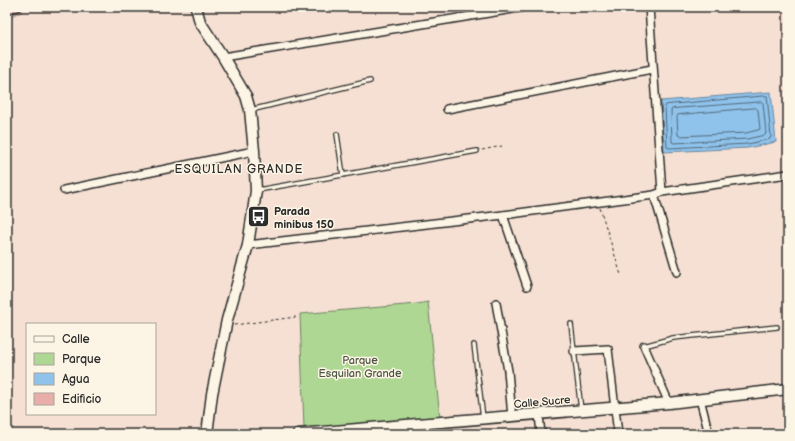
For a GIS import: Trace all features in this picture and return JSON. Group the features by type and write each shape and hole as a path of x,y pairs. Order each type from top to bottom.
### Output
{"street":[{"path":"196,7 200,22 246,96 250,110 256,191 248,245 226,327 212,394 207,434"},
{"path":"223,57 524,7"},
{"path":"649,7 652,69 662,192"},
{"path":"447,109 652,69"},
{"path":"64,190 254,151"},
{"path":"248,245 503,215 654,195 662,192 788,174"},
{"path":"654,195 677,272"},
{"path":"503,215 527,286"},
{"path":"496,303 508,371 512,417"},
{"path":"644,346 669,403"},
{"path":"574,351 608,349 618,434"},
{"name":"Calle Sucre","path":"298,434 387,431 484,419 669,403 788,389"},
{"path":"700,399 709,434"},
{"path":"539,414 541,434"}],"lane":[{"path":"126,9 133,7"},
{"path":"250,110 370,81"},
{"path":"337,134 343,175"},
{"path":"256,191 477,151"},
{"path":"571,324 581,411"},
{"path":"644,346 673,338 777,327"},
{"path":"474,345 484,419"}],"path":[{"path":"477,151 502,146"},
{"path":"598,202 622,275"},
{"path":"226,327 296,317"}],"green space":[{"name":"Parque Esquilan Grande","path":"428,302 440,418 304,429 300,314"}],"water":[{"path":"771,92 776,142 748,148 664,152 661,101"}],"building":[{"path":"7,7 20,7 21,10 7,15"}],"place":[{"name":"Parada minibus 150","path":"258,217"}],"district":[{"name":"ESQUILAN GRANDE","path":"239,169"}]}
